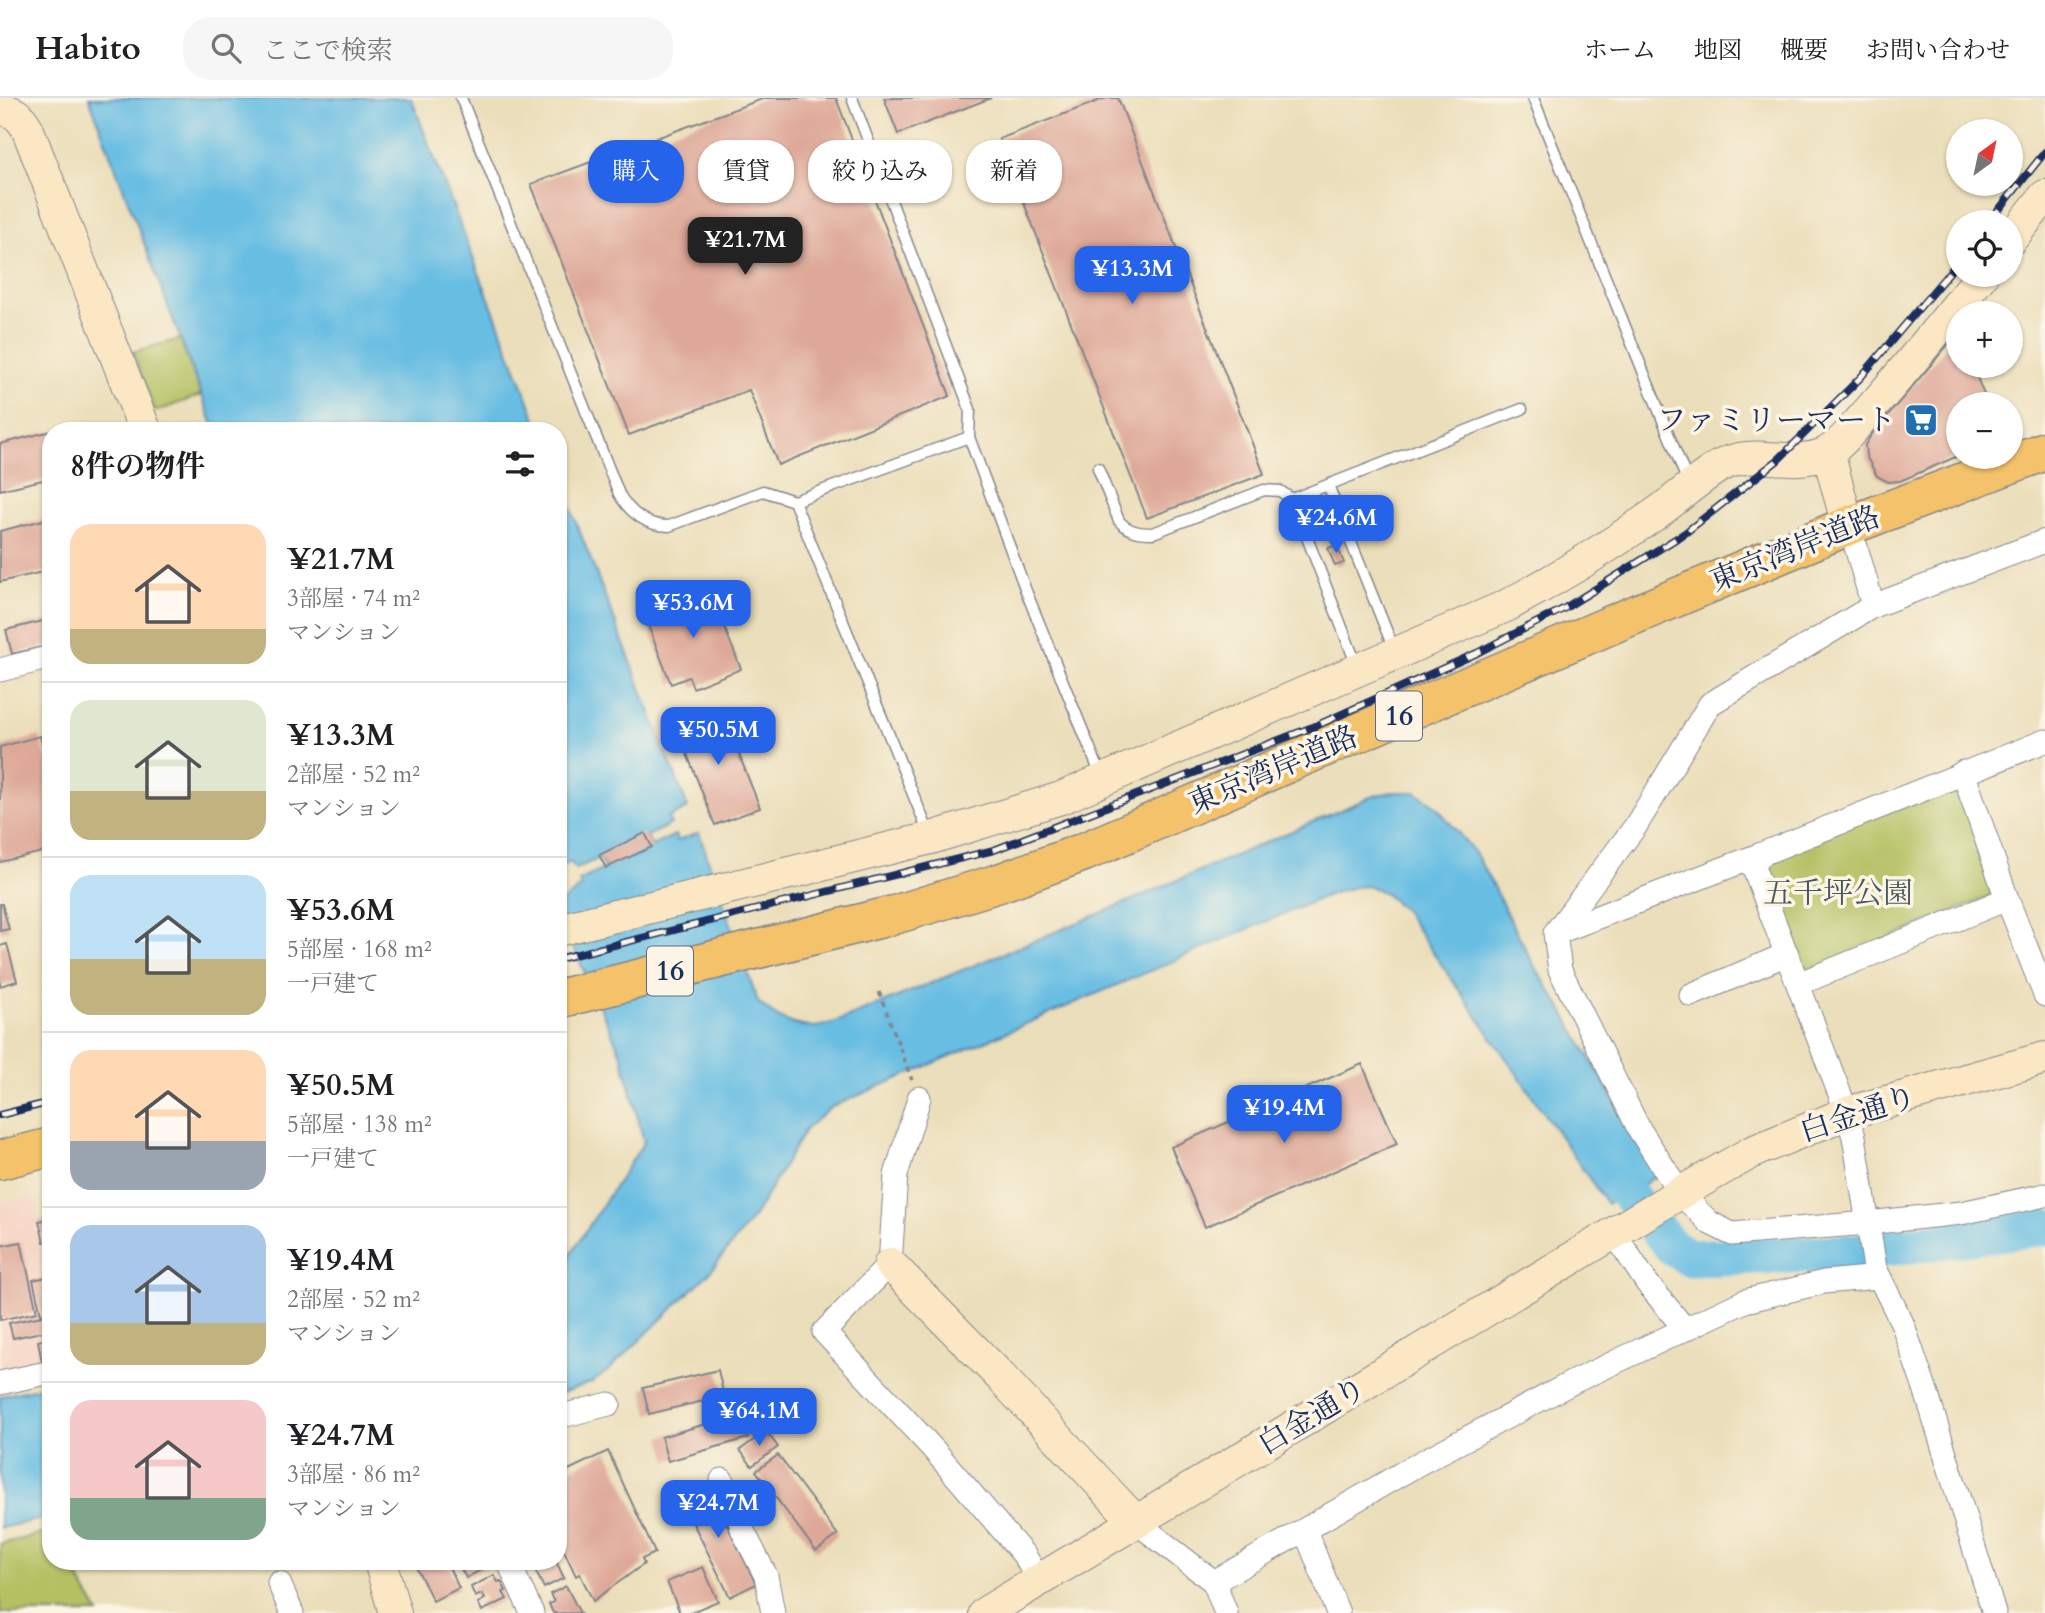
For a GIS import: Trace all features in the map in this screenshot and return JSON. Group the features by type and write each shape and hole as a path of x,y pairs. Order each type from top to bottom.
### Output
{"highway":[{"name":"東京湾岸道路","path":"567,1016 601,999 747,962 999,883 1084,852 1309,754 1852,537 2045,451"},
{"name":"東京湾岸道路","path":"1852,537 2045,474"},
{"name":"東京湾岸道路","path":"567,999 601,999"},
{"path":"0,1138 42,1127"},
{"path":"0,1160 42,1149"}],"street":[{"path":"0,109 12,111 21,118 27,128 142,422"},
{"path":"2023,223 2045,195"},
{"path":"567,929 931,838 1050,802 1506,606 1626,534 1733,459 1758,456 1778,460 1804,459 1828,452 1889,388 1972,287"},
{"path":"1828,452 1873,606"},
{"path":"2045,541 1873,606 1710,704 1635,827 1555,933 1560,970 1639,1129 1680,1193 1710,1223 1732,1234 1868,1228 1961,1213 2045,1195"},
{"path":"0,670 42,659"},
{"path":"1555,933 2045,741"},
{"path":"1964,772 2007,899 2045,995"},
{"path":"1759,855 1754,869 1854,1137 1877,1273 1903,1325 1994,1613"},
{"path":"1798,984 2007,899"},
{"path":"1692,995 1787,954"},
{"name":"白金通り","path":"985,1613 1752,1152 1847,1113 2045,1058"},
{"path":"919,1098 896,1175 890,1264 824,1332 934,1450 1024,1555 1039,1580"},
{"path":"1626,1226 1647,1283 1685,1329"},
{"path":"890,1264 1000,1376 1136,1522 1214,1582 1226,1613"},
{"path":"1214,1582 1420,1463 1575,1381 1745,1301 1824,1282 1877,1273"},
{"path":"0,1383 42,1374"},
{"path":"567,1415 609,1404"},
{"path":"722,1480 735,1500 742,1529 766,1576 774,1613"},
{"path":"1305,1530 1338,1613"},
{"path":"383,1570 396,1613"},
{"path":"512,1570 533,1613"},
{"path":"279,1583 292,1613"}],"lane":[{"path":"461,98 619,494 626,506 646,521 659,526 669,526 763,491 794,501 969,437"},
{"path":"852,98 970,409 969,437 1026,591 1103,781"},
{"path":"1533,98 1690,487"},
{"path":"1292,499 1522,409"},
{"path":"1098,468 1119,521 1138,533 1153,533 1264,490 1280,491 1292,499 1359,670"},
{"path":"1328,485 1396,654"},
{"path":"794,501 931,838"}],"path":[{"path":"879,992 919,1098"}],"shaded area":[{"path":"34,1195 42,1234 42,1364 11,1371 9,1366 0,1368 0,1203"}],"green space":[{"path":"180,339 201,395 158,411 154,409 133,352"},
{"name":"五千坪公園","path":"1945,785 1960,792 1993,883 1989,897 1811,970 1799,964 1763,871 1768,855"},
{"path":"42,1534 42,1570 73,1570 99,1613 0,1613 0,1544"}],"water":[{"path":"89,98 411,98 537,422 212,422"},
{"path":"567,499 688,808 668,818 671,824 647,836 652,846 675,835 677,841 699,833 758,1002 777,1016 790,1023 813,1027 841,1020 1106,911 1373,796 1392,792 1415,792 1435,805 1476,854 1535,967 1657,1175 1636,1190 1607,1204 1403,909 1384,893 1361,886 1328,895 831,1107 805,1130 755,1215 708,1274 609,1370 593,1382 567,1391 567,1259 644,1142 622,1056 567,933 567,898 581,887 579,881 605,868 600,858 575,869 571,862 567,864"},
{"path":"42,1387 42,1519 0,1528 0,1396"}],"building":[{"path":"765,98 836,98 852,140 808,140 808,203 876,203 950,396 778,465 749,390 629,435 531,184 588,163 588,203 684,203 684,140 651,140"},
{"path":"884,98 991,98 898,134"},
{"path":"1106,98 1118,98 1264,474 1147,518 1024,203 1062,203 1062,140 999,139"},
{"name":"ファミリーマート","path":"1946,347 1946,378 1977,378 1983,392 1946,392 1946,461 1900,481 1888,482 1877,476 1866,456 1865,445"},
{"path":"42,433 42,480 0,490 0,444"},
{"path":"42,520 42,572 0,582 0,531"},
{"path":"1337,545 1344,563 1335,566 1328,548"},
{"path":"709,589 741,669 693,688 689,677 671,684 644,615"},
{"path":"42,621 42,647 12,654 6,630"},
{"path":"721,709 760,808 715,825 676,726"},
{"path":"40,736 42,743 42,852 0,862 0,747"},
{"path":"645,833 652,847 606,868 599,855"},
{"path":"0,904 9,929 0,931"},
{"path":"7,944 17,981 0,986 0,946"},
{"path":"1362,1064 1397,1144 1205,1227 1171,1147"},
{"path":"21,1242 37,1312 0,1320 0,1246"},
{"path":"42,1278 41,1314 33,1280"},
{"path":"42,1316 42,1332 13,1338 9,1323"},
{"path":"42,1340 42,1362 38,1341"},
{"path":"718,1370 724,1396 649,1414 643,1388"},
{"path":"740,1414 748,1438 668,1461 661,1437"},
{"path":"766,1431 778,1447 752,1466 740,1450"},
{"path":"608,1451 655,1553 642,1559 644,1564 593,1601 580,1574 576,1576 567,1557 567,1471"},
{"path":"778,1455 838,1535 816,1551 756,1471"},
{"path":"707,1484 756,1584 730,1597 680,1497"},
{"path":"703,1567 718,1601 689,1613 680,1613 667,1582"},
{"path":"418,1570 450,1570 459,1588 433,1601"},
{"path":"462,1570 481,1570 466,1578"},
{"path":"535,1570 560,1570 564,1578 544,1588"},
{"path":"494,1575 498,1582 501,1581 507,1599 482,1611 478,1603 485,1599 482,1594 475,1597 471,1587"},
{"path":"566,1586 580,1613 553,1613 549,1604 554,1602 550,1594"}],"waterway":[{"path":"1620,1184 1671,1246 1689,1258 1848,1253 2045,1227"}],"railway":[{"path":"1999,210 2045,152"},
{"path":"567,957 994,850 1318,725 1477,653 1565,608 1685,533 1778,460 1861,377 1946,276"},
{"path":"0,1115 42,1104"}],"place":[{"name":"ファミリーマート","path":"1921,420"}]}
